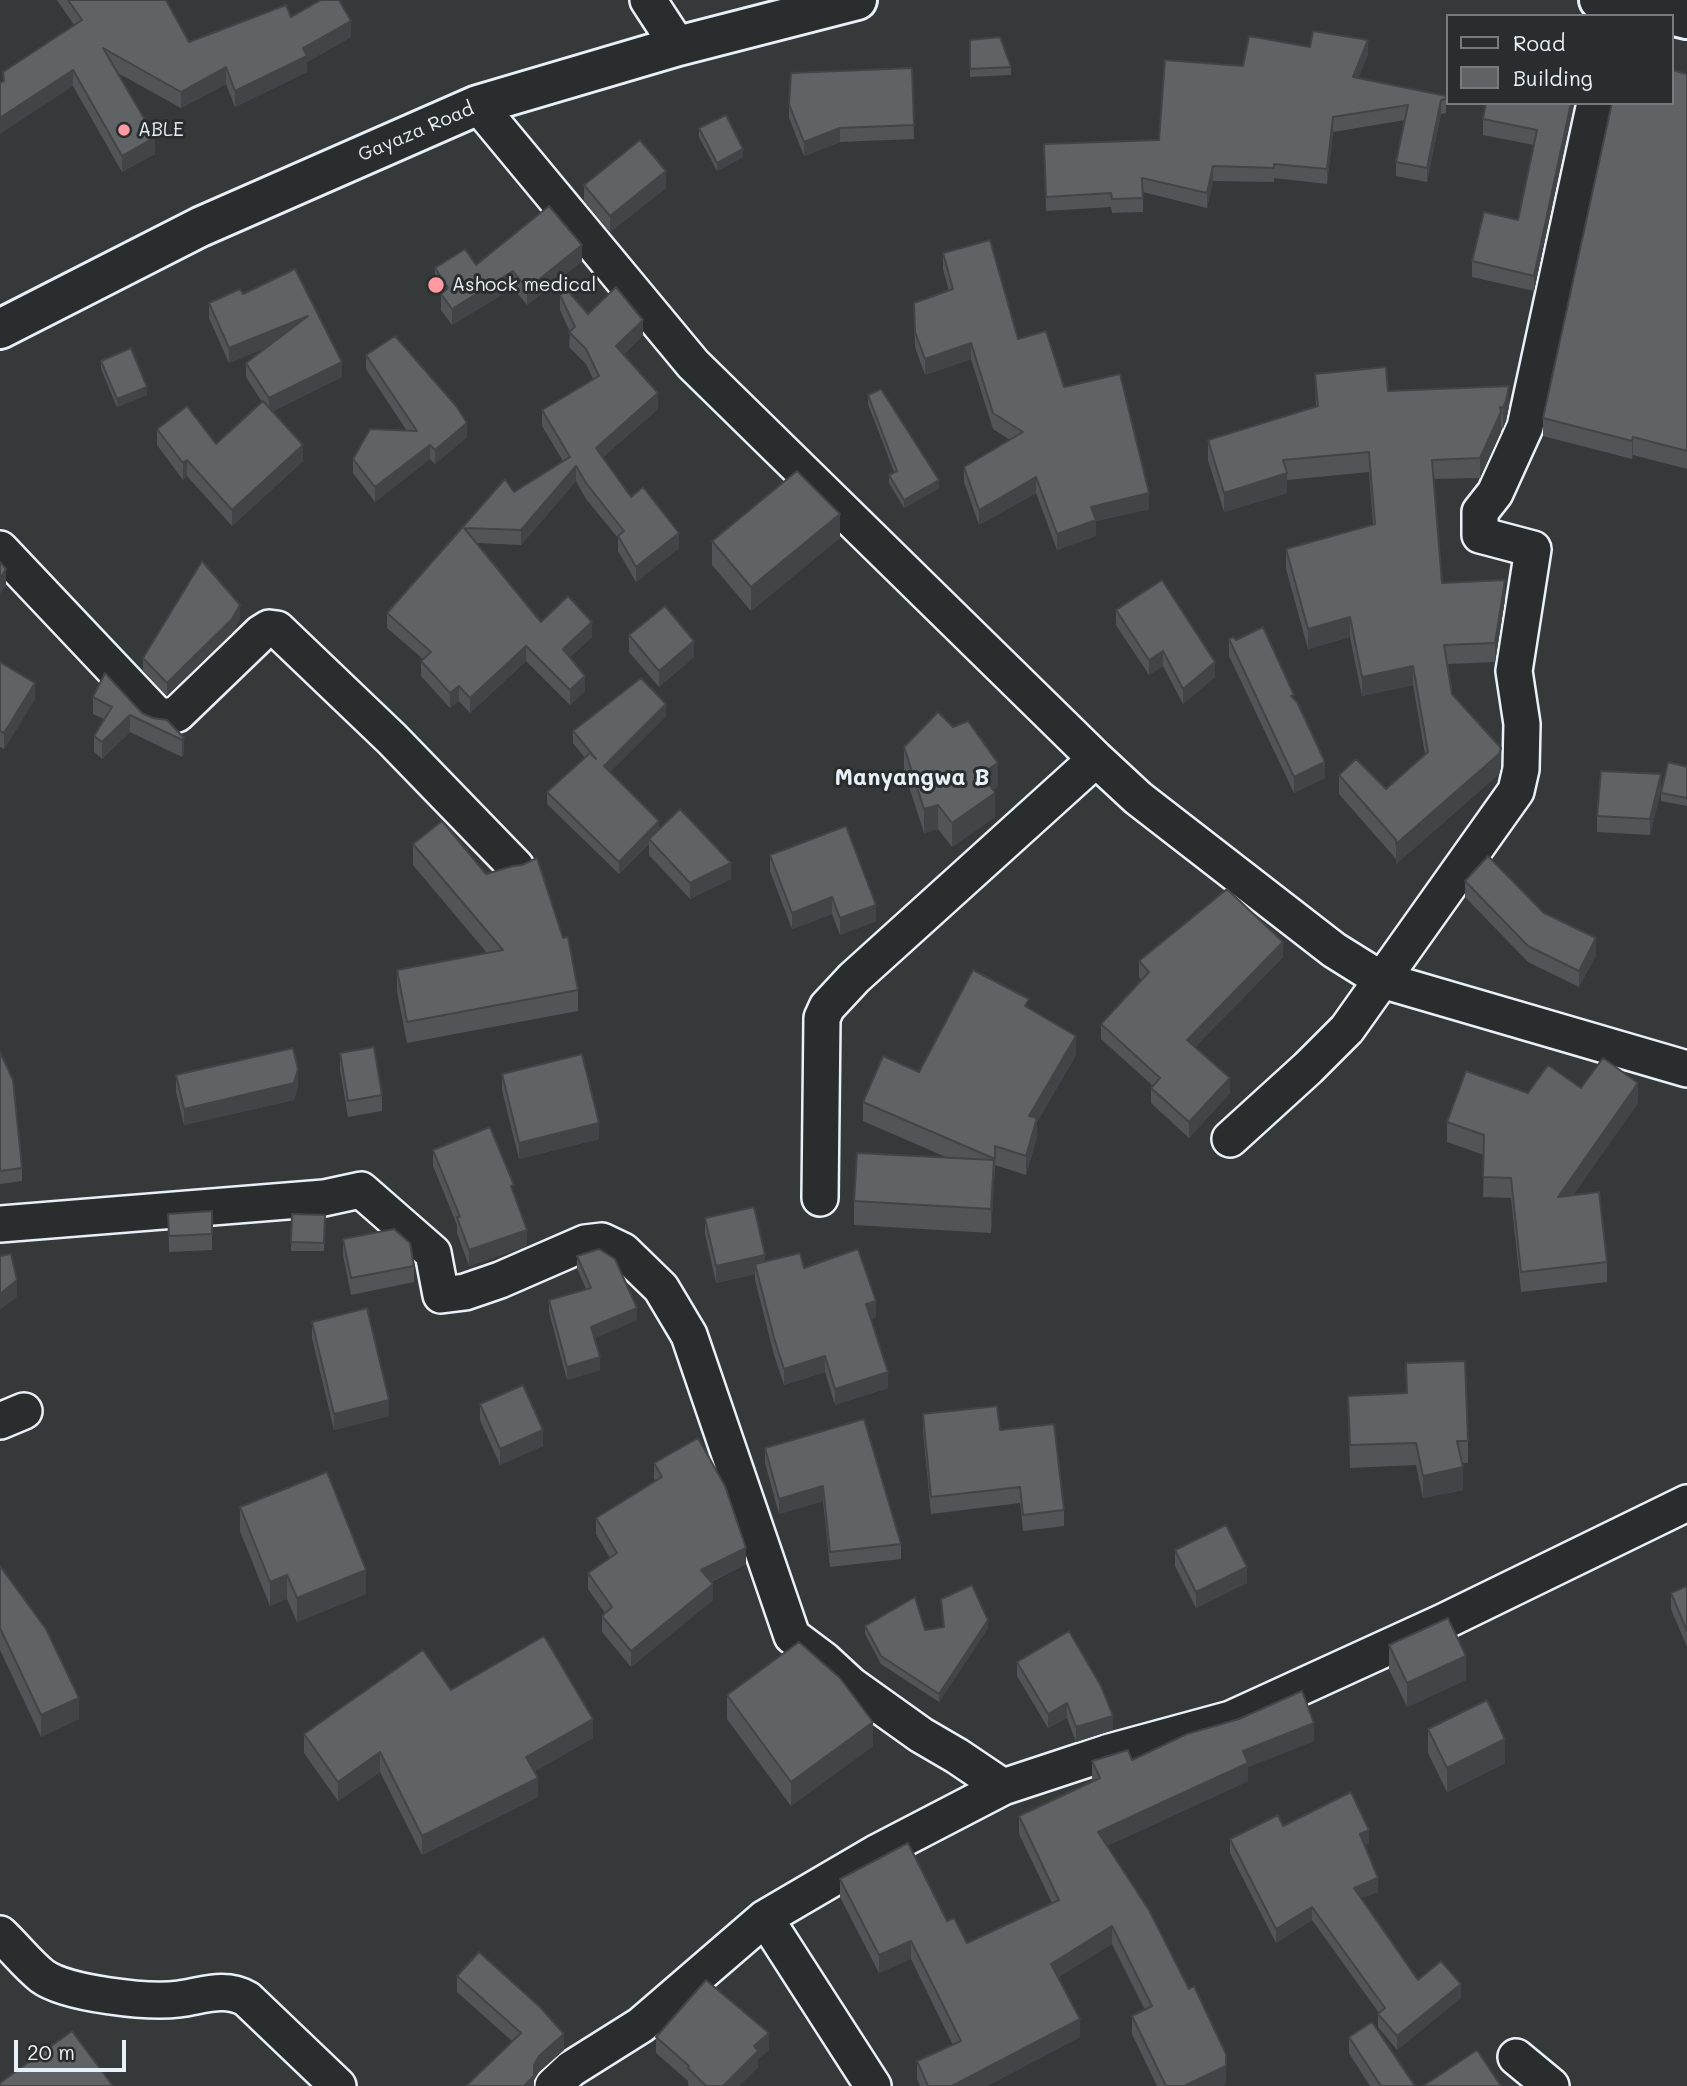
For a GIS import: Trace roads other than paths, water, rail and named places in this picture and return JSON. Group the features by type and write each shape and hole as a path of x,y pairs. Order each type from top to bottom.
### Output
{"main road":[{"name":"Gayaza Road","path":"0,329 200,227 478,105 678,46 857,0"},
{"path":"1610,6 1657,14"}],"street":[{"path":"648,0 678,46"},
{"path":"478,105 693,364 1138,798 1334,950 1382,980 1687,1069"},
{"path":"1230,1139 1347,1029 1516,792 1521,769 1522,724 1514,671 1533,549 1480,535 1479,519 1484,506 1495,493 1525,427 1595,105"},
{"path":"0,549 157,715 166,718 177,714 261,633 269,628 277,629 392,738 516,867"},
{"path":"820,1198 822,1018 827,1007 854,978 1096,759"},
{"path":"0,1224 324,1198 361,1190 433,1253 441,1295 465,1292 500,1280 585,1242 602,1241 623,1251 661,1288 689,1335 792,1636 851,1685 921,1735 1003,1787"},
{"path":"553,2086 571,2068 641,2025 765,1919 876,1853 1003,1787 1106,1754 1231,1719 1441,1623 1687,1503"},
{"path":"765,1919 873,2086"},
{"path":"0,1934 43,1977 61,1986 144,2001 176,2000 235,1992 247,1999 338,2086"},
{"path":"1516,2057 1551,2086"}],"place":[{"name":"ABLE","path":"124,130"},
{"name":"Ashock medical","path":"436,285"}],"district":[{"name":"Manyangwa B","path":"912,778"}]}
